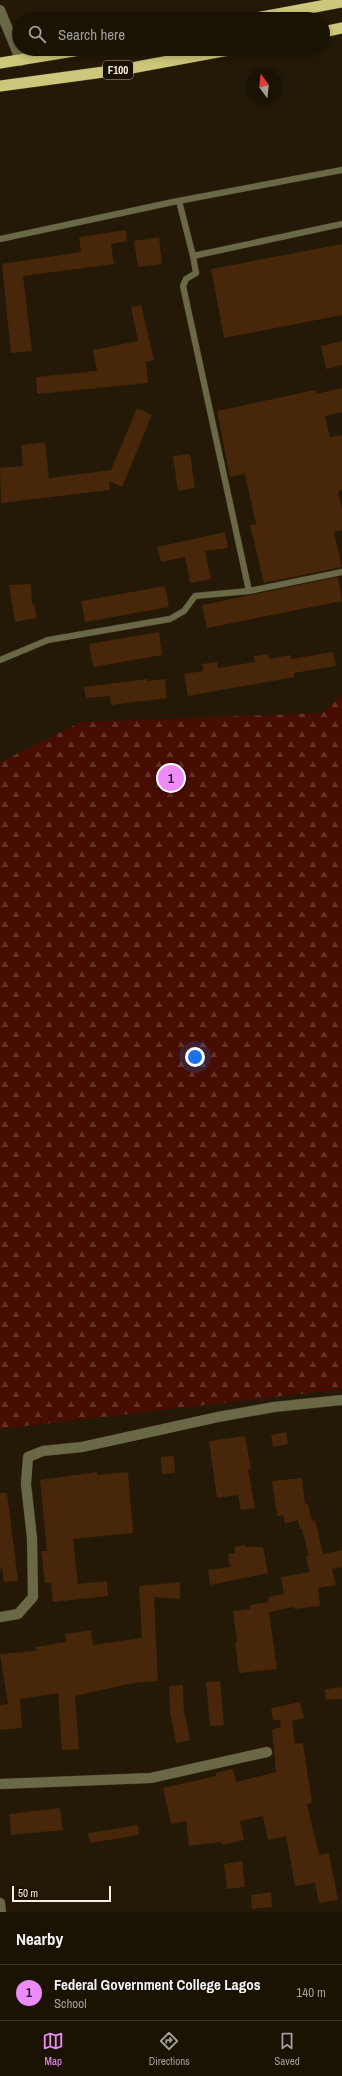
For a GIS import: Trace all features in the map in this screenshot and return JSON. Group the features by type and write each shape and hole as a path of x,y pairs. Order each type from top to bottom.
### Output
{"highway":[{"path":"288,12 342,2"},
{"path":"330,31 342,28"},
{"path":"0,64 48,56"},
{"name":"F100","path":"0,86 126,69 196,56"}],"street":[{"path":"0,10 12,39"},
{"path":"19,56 21,61"},
{"path":"0,1617 18,1614 33,1597 32,1538 26,1484 28,1457 43,1451 82,1447 218,1417 274,1407 342,1400"},
{"path":"0,1784 151,1778 267,1752"},
{"path":"0,1903 1,1912"}],"lane":[{"path":"0,239 179,201 342,170"},
{"path":"179,201 196,272 186,279 183,286 250,591"},
{"path":"193,256 342,224"},
{"path":"0,660 48,640 170,619 184,611 195,596 250,591 342,572"}],"green space":[{"path":"342,694 342,1389 0,1429 0,762 81,722 323,713"}],"building":[{"path":"126,230 127,241 111,244 114,264 23,276 32,351 11,353 2,264 81,252 79,237"},
{"path":"159,237 162,264 138,267 134,241"},
{"path":"342,244 342,315 224,338 211,269"},
{"path":"141,305 154,360 146,362 148,383 37,394 36,377 97,371 93,350 138,341 131,307"},
{"path":"342,341 342,365 326,369 321,346"},
{"path":"342,388 342,412 325,416 330,437 342,435 342,490 338,491 342,509 342,530 334,532 342,567 264,583 250,525 256,524 245,474 230,477 217,411 315,390 316,394"},
{"path":"137,408 152,415 122,487 109,481 110,490 1,503 0,468 23,466 21,445 45,442 49,478 111,470"},
{"path":"190,454 195,488 178,491 173,456"},
{"path":"225,532 228,548 205,551 211,579 190,583 185,557 161,562 157,547"},
{"path":"338,577 342,601 207,628 202,605"},
{"path":"31,584 32,604 34,604 37,618 15,622 9,585"},
{"path":"165,586 169,607 85,622 81,601"},
{"path":"159,632 162,655 93,667 89,644"},
{"path":"333,652 336,666 294,673 294,677 188,696 184,674 203,671 202,664 217,662 218,668 255,662 254,656 268,654 269,659 290,655 291,659"},
{"path":"147,679 147,681 165,679 167,698 111,705 110,696 86,698 84,687"},
{"path":"286,1432 288,1444 273,1447 271,1435"},
{"path":"245,1436 251,1469 248,1469 255,1508 241,1510 238,1495 217,1498 209,1441"},
{"path":"174,1456 175,1473 162,1474 161,1457"},
{"path":"97,1472 97,1475 128,1472 133,1533 73,1539 78,1584 107,1581 108,1596 53,1602 51,1583 45,1583 41,1551 47,1551 40,1480"},
{"path":"302,1478 305,1504 308,1504 312,1521 315,1520 323,1554 342,1550 342,1567 332,1569 336,1585 318,1588 320,1606 294,1609 294,1607 269,1612 277,1669 239,1673 233,1611 250,1609 250,1605 269,1602 268,1597 284,1594 281,1577 309,1572 306,1557 309,1556 302,1529 300,1529 298,1520 285,1524 283,1515 277,1516 272,1481"},
{"path":"0,1493 7,1493 18,1581 4,1582 2,1568 0,1569"},
{"path":"245,1545 245,1547 263,1547 268,1573 210,1585 208,1570 230,1567 228,1554 235,1553 234,1547"},
{"path":"180,1582 180,1599 154,1597 158,1681 133,1683 75,1696 79,1749 62,1750 58,1693 20,1699 22,1728 0,1730 0,1705 8,1704 0,1654 36,1651 35,1647 66,1642 65,1634 91,1630 93,1645 142,1638 139,1586"},
{"path":"220,1681 224,1725 210,1726 206,1682"},
{"path":"183,1685 184,1715 190,1740 176,1743 170,1712 169,1686"},
{"path":"342,1687 342,1699 326,1700 325,1689"},
{"path":"300,1702 304,1718 292,1721 295,1744 303,1743 312,1803 307,1804 319,1855 329,1853 338,1900 319,1903 315,1883 295,1886 286,1836 268,1840 263,1816 240,1821 244,1840 222,1845 221,1842 189,1846 186,1821 171,1824 163,1788 216,1776 216,1773 233,1769 236,1782 276,1772 272,1730 281,1727 280,1720 273,1720 271,1708"},
{"path":"60,1808 63,1830 11,1835 9,1814"},
{"path":"138,1825 139,1835 90,1843 88,1833"},
{"path":"242,1861 245,1887 227,1889 224,1864"},
{"path":"271,1892 272,1907 252,1909 251,1895"}],"place":[{"name":"Federal Government College Lagos","path":"171,778"}]}
